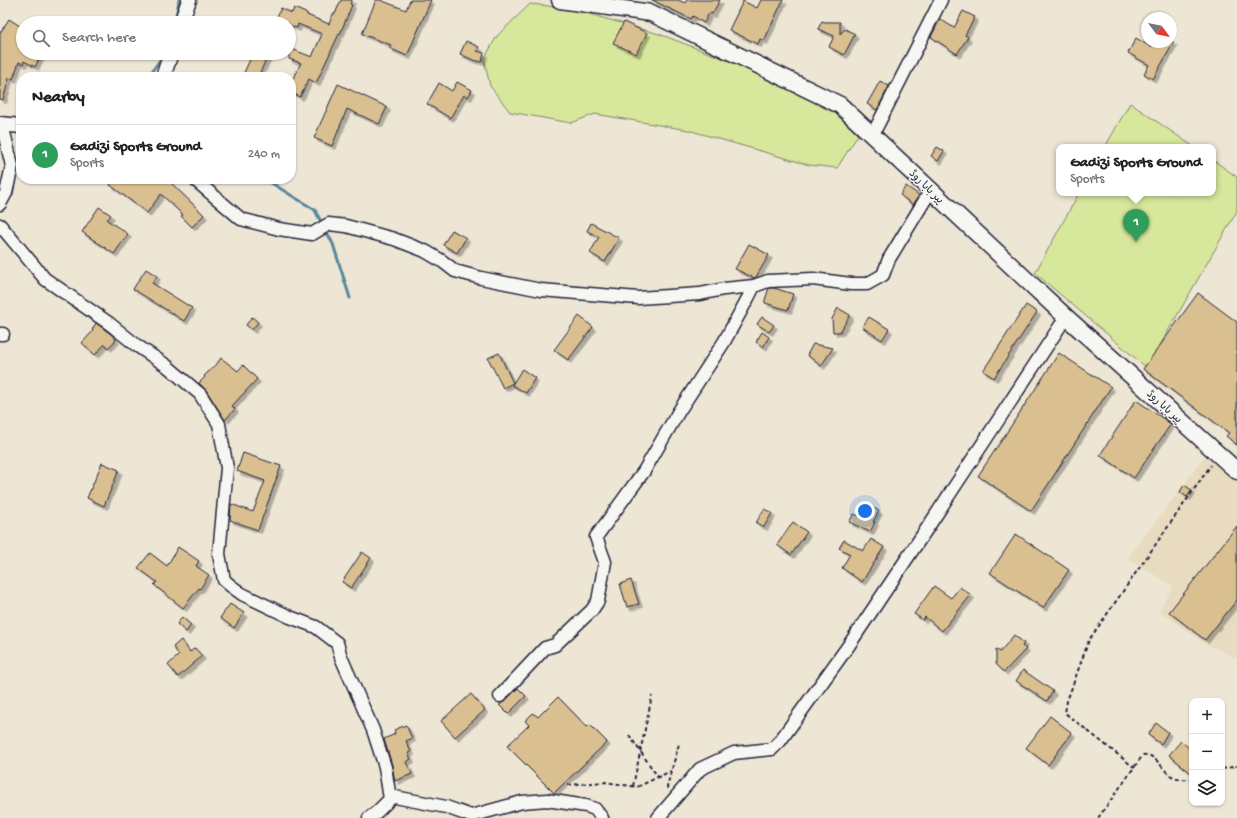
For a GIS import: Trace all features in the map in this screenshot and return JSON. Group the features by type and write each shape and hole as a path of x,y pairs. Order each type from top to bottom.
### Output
{"main road":[{"name":"پیر بابا روڈ","path":"560,0 651,13 840,105 873,134 1066,318 1237,472"}],"street":[{"path":"183,16 189,0"},
{"path":"873,134 941,0"},
{"path":"165,72 169,60"},
{"path":"0,204 6,193 12,166 1,124 16,126"},
{"path":"200,184 241,219 279,229 312,234 329,224 346,226 394,239 425,251 455,271 481,278 541,290 638,298 700,294 724,289 754,286 768,281 813,279 851,284 867,284 883,274 889,259 931,190"},
{"path":"0,225 45,279 110,324 136,345 168,366 200,394 219,424 227,468 218,554 224,580 242,594 290,617 316,627 337,643 341,657 373,730 385,767 390,799 378,812 369,818"},
{"path":"500,696 545,648 556,645 592,610 598,601 605,562 596,537 644,471 679,411 724,342 754,286"},
{"path":"658,818 700,769 734,753 772,749 780,741 858,632 1066,318"},
{"path":"390,796 446,807 473,817 522,802 547,800 586,806 595,809 602,818"}],"path":[{"path":"1135,768 1065,714 1067,701 1089,640 1218,454"},
{"path":"633,786 652,696"},
{"path":"629,736 658,777"},
{"path":"672,801 667,787 679,744"},
{"path":"1098,818 1143,755 1146,754 1151,756 1172,776 1189,780"},
{"path":"1225,768 1237,766"},
{"path":"568,785 605,782 637,787 672,771"}],"shaded area":[{"path":"1216,442 1237,455 1237,659 1204,643 1159,611 1173,586 1127,559"}],"green space":[{"path":"530,4 568,8 659,34 743,66 837,114 858,135 837,168 809,165 688,130 595,114 571,123 510,112 490,86 484,59 497,36"},
{"path":"1130,103 1190,144 1107,144"},
{"path":"1216,162 1237,177 1237,211 1147,368 1035,273 1077,196 1216,196"}],"building":[{"path":"341,0 352,0 350,4 352,5 340,34 316,83 309,79 300,97 296,95 296,72 301,63 292,60 296,60 296,51 312,57 322,34 298,24 296,28 296,16 277,16 281,8 292,13 294,8 329,24 333,14 335,14"},
{"path":"376,0 380,0 406,10 410,0 431,0 407,56 389,48 391,45 362,34"},
{"path":"652,0 678,0 685,3 687,0 720,0 712,14 709,13 704,23 693,16 691,19"},
{"path":"761,0 783,0 764,41 760,39 758,44 729,30 743,1 757,8"},
{"path":"963,11 975,17 965,35 968,37 957,54 931,37 940,19 954,28"},
{"path":"9,19 16,24 16,60 38,60 35,67 24,61 23,64 19,62 13,79 9,78 3,100 0,99 0,33"},
{"path":"822,21 840,22 840,34 845,29 855,34 844,55 829,47 834,36 818,29"},
{"path":"624,22 647,33 636,54 613,43"},
{"path":"1136,38 1141,41 1141,48 1171,48 1153,79 1144,74 1149,65 1128,53"},
{"path":"466,41 479,47 477,51 484,53 482,62 460,54"},
{"path":"250,60 266,60 260,72 244,72"},
{"path":"880,81 889,86 877,110 867,104"},
{"path":"457,82 472,90 468,97 464,95 450,118 427,104 439,83 452,91"},
{"path":"338,84 387,107 379,124 347,109 332,146 314,138"},
{"path":"937,147 944,151 938,161 931,156"},
{"path":"172,184 204,215 192,227 181,216 183,215 161,194 147,213 110,185"},
{"path":"906,186 919,195 913,205 900,195"},
{"path":"99,207 111,215 107,220 128,234 114,254 82,232"},
{"path":"591,223 619,238 605,262 590,253 599,237 587,231"},
{"path":"452,230 466,238 457,253 443,245"},
{"path":"749,244 769,255 754,278 735,269"},
{"path":"146,269 157,276 152,283 192,308 184,321 133,289"},
{"path":"769,288 774,288 793,294 788,310 765,303"},
{"path":"1198,293 1237,322 1237,445 1226,436 1229,433 1143,369"},
{"path":"1026,305 1037,312 994,378 983,371"},
{"path":"838,308 850,315 840,332 833,332 832,319"},
{"path":"579,316 593,327 568,360 554,350"},
{"path":"252,317 258,322 252,330 246,325"},
{"path":"762,317 774,325 769,332 757,324"},
{"path":"869,317 889,329 882,340 862,327"},
{"path":"96,323 112,335 116,340 108,348 105,344 95,355 82,343 93,331 92,330"},
{"path":"762,332 769,337 763,347 756,342"},
{"path":"813,344 833,348 821,366 807,355"},
{"path":"499,353 513,383 503,388 488,358"},
{"path":"1059,353 1111,387 1031,511 978,476"},
{"path":"221,358 238,371 243,365 257,379 232,406 235,409 225,420 206,390 199,383"},
{"path":"522,369 535,378 526,393 512,385"},
{"path":"1136,400 1171,424 1134,478 1100,455"},
{"path":"243,453 281,466 258,530 230,520 231,504 253,512 265,481 237,471"},
{"path":"102,463 119,470 104,506 87,498"},
{"path":"1184,485 1192,490 1187,497 1180,492"},
{"path":"865,503 879,511 870,532 849,522 854,514 859,516"},
{"path":"764,509 772,513 764,527 756,523"},
{"path":"793,522 807,532 791,555 777,545"},
{"path":"1237,526 1237,600 1205,640 1169,612"},
{"path":"1016,534 1069,570 1043,608 990,573"},
{"path":"871,539 884,547 862,582 842,568 850,554 839,548 844,540 863,551"},
{"path":"178,547 199,561 196,566 209,575 200,589 199,588 183,608 154,585 157,582 138,568 150,553 167,566"},
{"path":"362,552 371,558 351,588 342,582"},
{"path":"631,580 639,604 627,607 620,584"},
{"path":"934,586 951,598 960,587 971,595 942,631 925,617 923,620 914,614"},
{"path":"230,604 244,613 234,628 220,618"},
{"path":"182,617 191,625 186,632 177,624"},
{"path":"1014,635 1024,643 1022,646 1026,649 1004,672 996,664 996,649 1000,652"},
{"path":"181,640 190,652 195,648 202,656 178,677 168,665 179,655 173,647"},
{"path":"1023,670 1053,691 1047,701 1016,681"},
{"path":"518,688 526,696 508,714 499,705"},
{"path":"471,694 485,710 455,737 441,721"},
{"path":"558,697 587,727 590,725 607,742 554,793 507,746 529,725 525,721 533,713 538,717"},
{"path":"1050,716 1072,733 1048,765 1026,748"},
{"path":"1156,723 1168,732 1161,744 1148,735"},
{"path":"406,725 412,738 406,741 411,752 408,753 411,759 406,762 412,774 395,781 384,739 395,734 394,730"},
{"path":"1181,741 1189,748 1189,772 1169,755"}],"waterway":[{"path":"176,16 179,0"},
{"path":"151,72 160,60"},
{"path":"273,184 315,210 322,224"},
{"path":"325,229 333,244 350,298"}],"place":[{"name":"Gadizi Sports Ground","path":"1136,242"}]}
